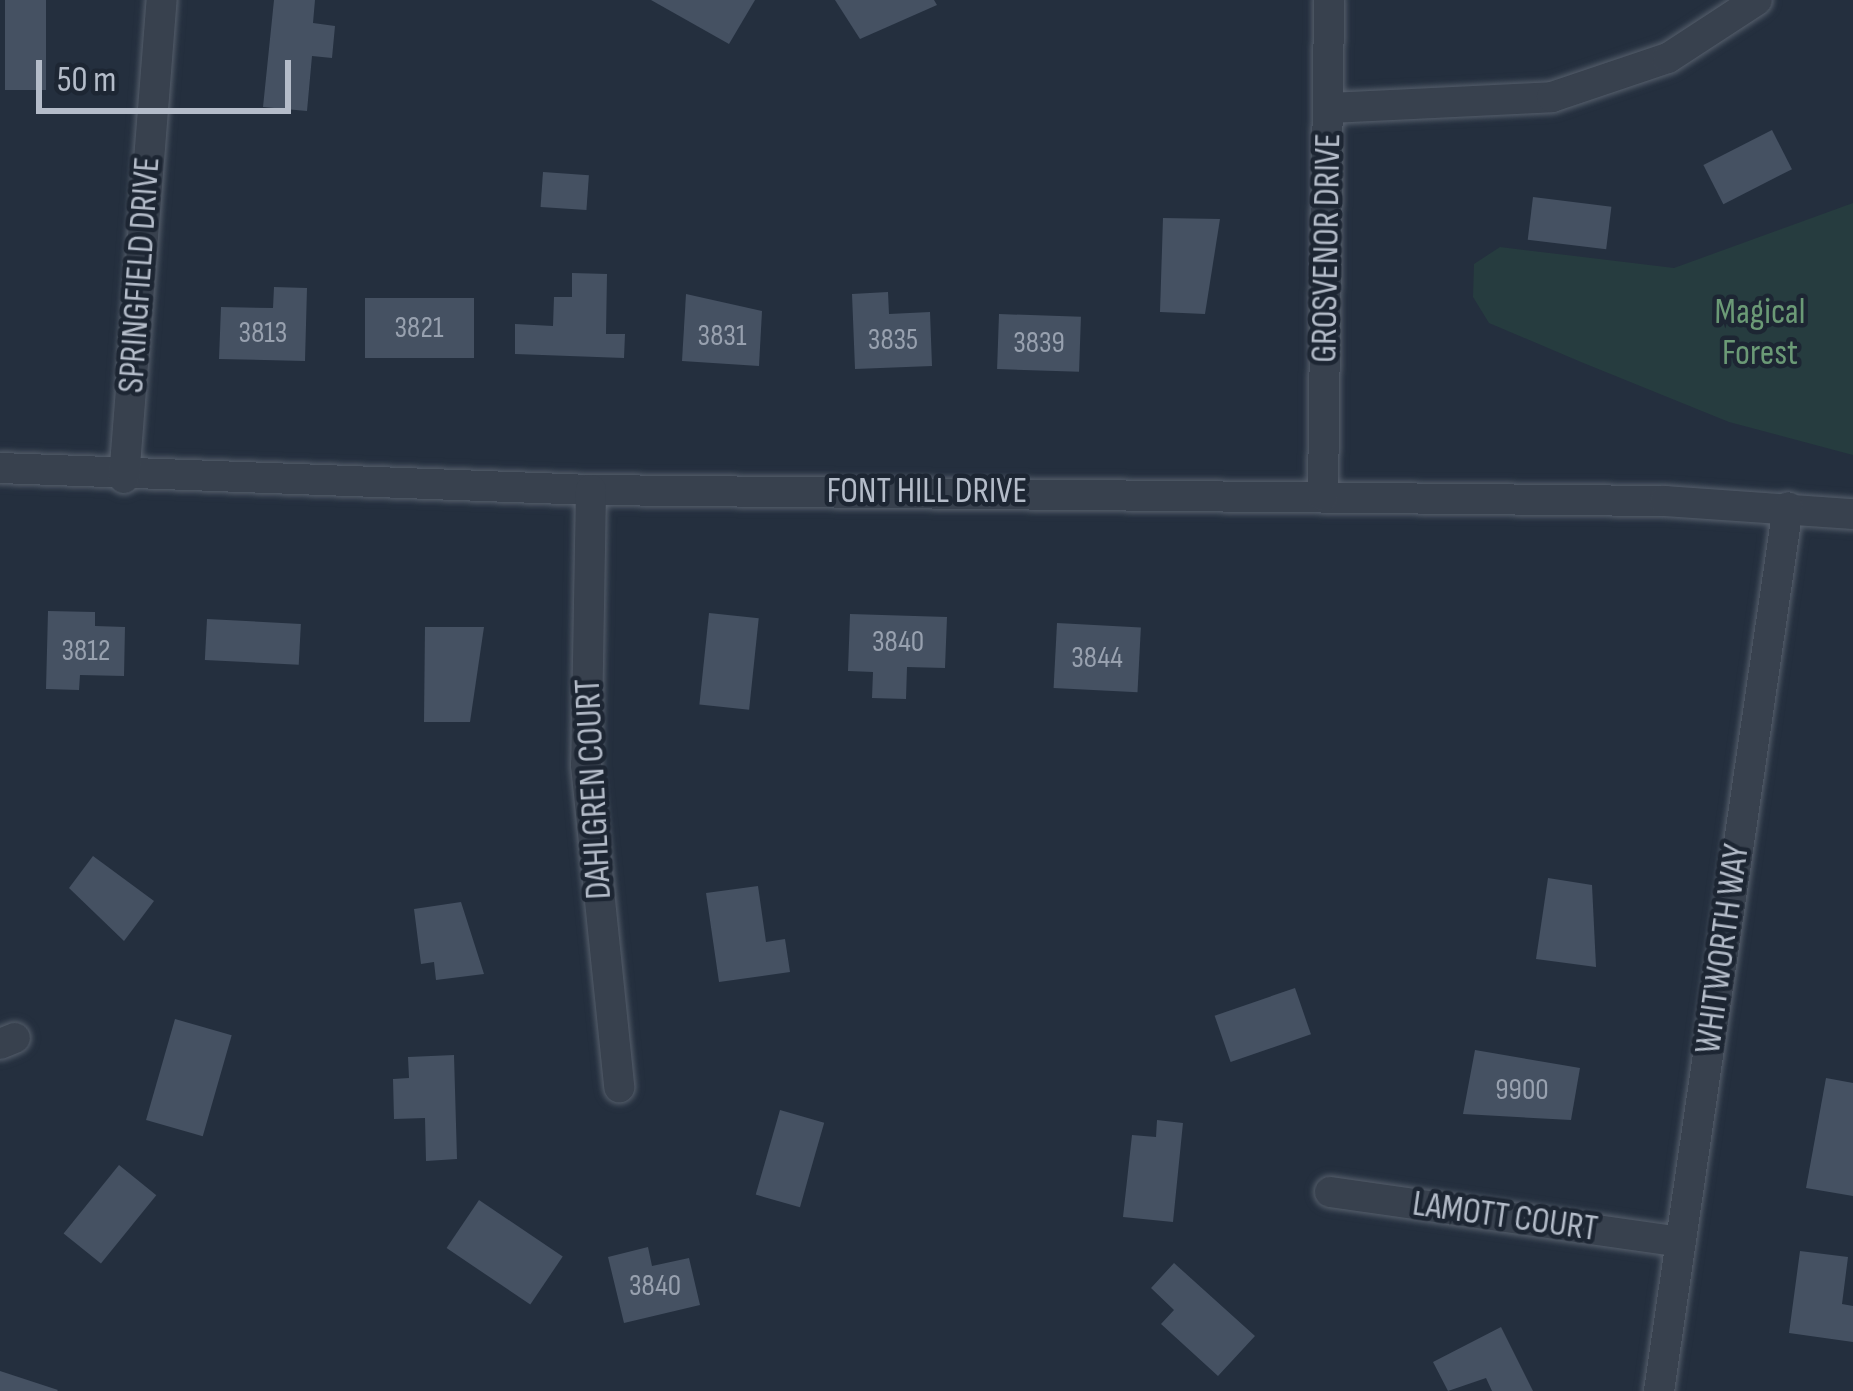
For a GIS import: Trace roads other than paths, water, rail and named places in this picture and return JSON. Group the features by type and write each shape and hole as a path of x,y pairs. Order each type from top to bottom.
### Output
{"street":[{"name":"SPRINGFIELD DRIVE","path":"124,478 162,0"},
{"name":"GROSVENOR DRIVE","path":"1323,496 1329,0"},
{"path":"1330,108 1552,97 1668,58 1757,0"},
{"name":"FONT HILL DRIVE","path":"0,468 124,478 591,490 1323,496 1788,507 1853,514"},
{"name":"DAHLGREN COURT","path":"591,490 586,765 619,1087"},
{"name":"WHITWORTH WAY","path":"1659,1391 1788,507"},
{"name":"LAMOTT COURT","path":"1330,1192 1680,1242"}],"park label":[{"name":"Magical Forest","path":"1760,332"}]}
